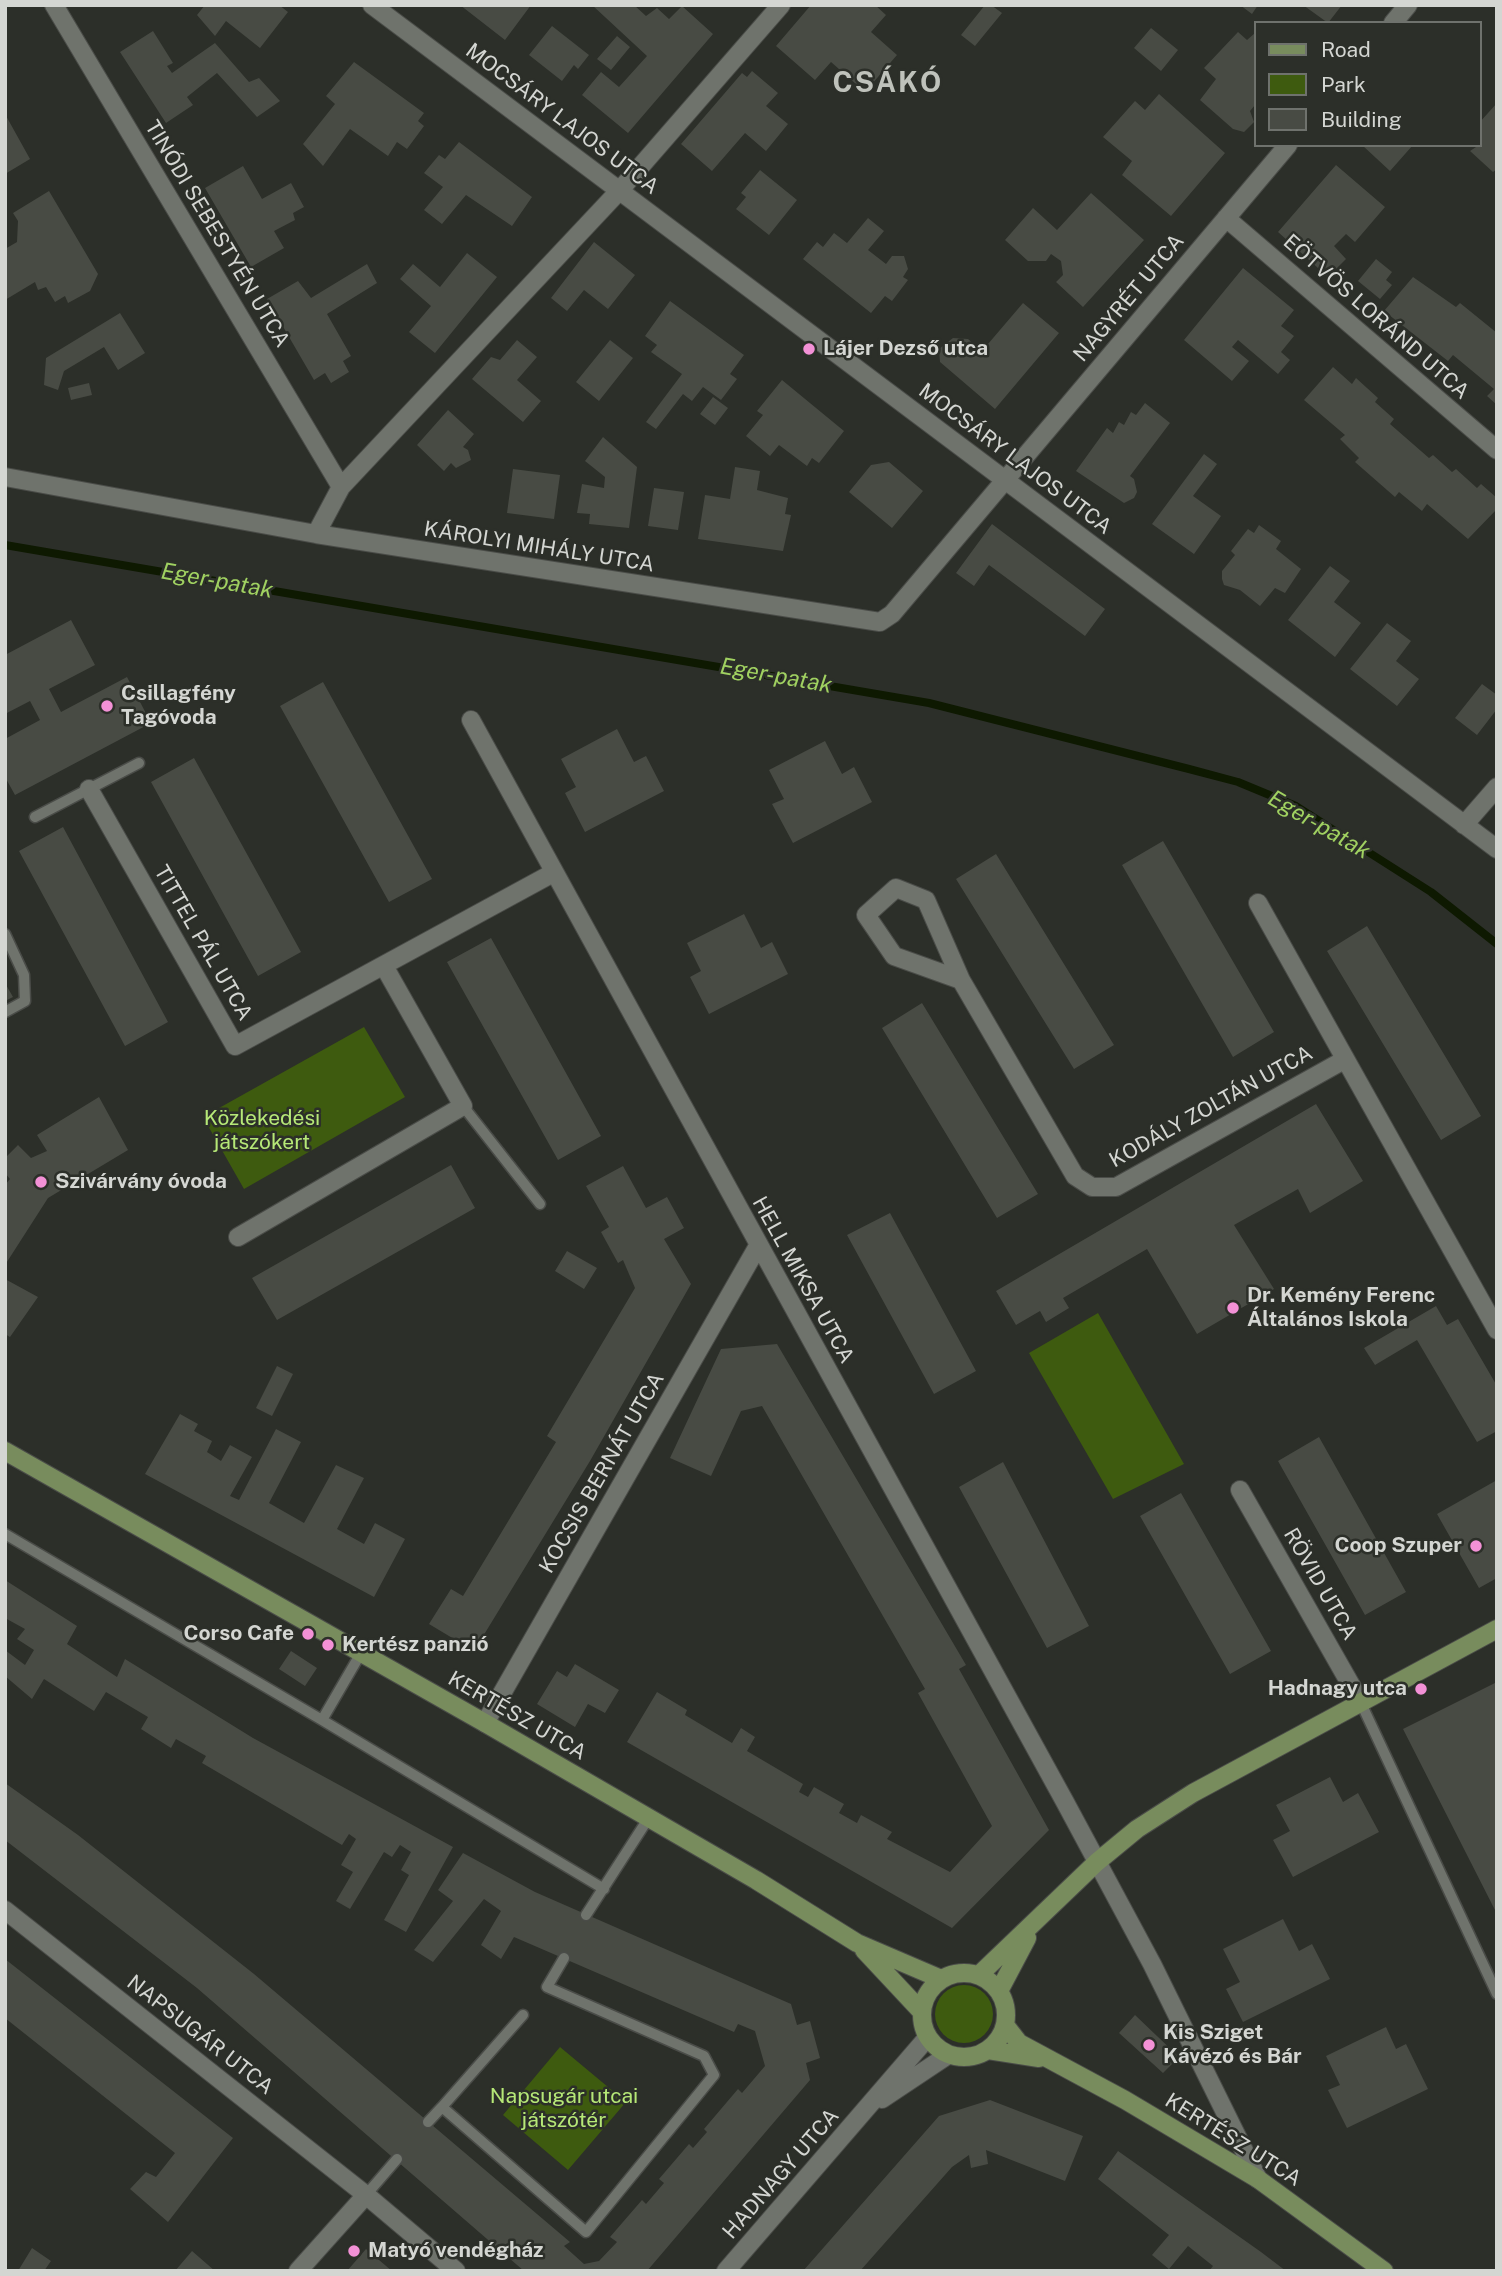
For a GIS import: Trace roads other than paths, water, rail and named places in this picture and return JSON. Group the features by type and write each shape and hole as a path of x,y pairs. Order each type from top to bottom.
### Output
{"street":[{"name":"TINÓDI SEBESTYÉN UTCA","path":"54,5 341,487"},
{"name":"MOCSÁRY LAJOS UTCA","path":"372,5 1497,849"},
{"path":"316,534 341,487 620,190 781,5"},
{"path":"1395,21 1408,5"},
{"name":"NAGYRÉT UTCA","path":"1005,480 1286,147"},
{"name":"EÖTVÖS LORÁND UTCA","path":"1226,218 1497,450"},
{"name":"KÁROLYI MIHÁLY UTCA","path":"5,477 316,534 880,622 892,614 1005,480"},
{"name":"HELL MIKSA UTCA","path":"471,720 1136,1933 1258,2179"},
{"path":"1464,825 1497,787"},
{"name":"TITTEL PÁL UTCA","path":"89,789 235,1046 553,873"},
{"name":"KODÁLY ZOLTÁN UTCA","path":"961,980 894,956 866,915 896,888 926,900 961,980 1075,1176 1092,1188 1116,1187 1345,1060"},
{"name":"KODÁLY ZOLTÁN UTCA","path":"1258,903 1497,1330"},
{"path":"238,1237 463,1106 384,967"},
{"name":"KOCSIS BERNÁT UTCA","path":"485,1723 758,1246"},
{"name":"KERTÉSZ UTCA","path":"5,1451 485,1723 757,1880 857,1942 941,1979"},
{"name":"RÖVID UTCA","path":"1240,1490 1360,1701"},
{"path":"979,1975 1097,1862 1137,1829 1193,1793 1497,1629"},
{"name":"NAPSUGÁR UTCA","path":"5,1910 366,2195 456,2271"},
{"path":"999,1991 1035,1922"},
{"name":"KERTÉSZ UTCA","path":"857,1942 921,2011"},
{"path":"953,1974 979,1975 999,1991 1004,2003 1005,2025 997,2041 988,2050 962,2057 948,2055 927,2038 921,2011 927,1992 941,1979 953,1974"},
{"name":"KERTÉSZ UTCA","path":"1005,2025 1019,2043 1125,2099 1258,2179 1384,2271"},
{"name":"HADNAGY UTCA","path":"726,2271 927,2038"},
{"name":"KERTÉSZ UTCA","path":"988,2050 1049,2060"},
{"name":"HADNAGY UTCA","path":"870,2106 948,2055"},
{"path":"298,2271 366,2195"}],"lane":[{"path":"35,817 139,763"},
{"path":"5,934 24,975 24,1000 5,1012"},
{"path":"463,1106 540,1204"},
{"path":"5,1534 604,1889"},
{"path":"322,1720 361,1653"},
{"path":"1360,1701 1497,1994"},
{"path":"586,1915 648,1819"},
{"path":"442,2107 586,2232 714,2075 704,2056 547,1987 564,1958"},
{"path":"428,2122 523,2015"},
{"path":"366,2195 397,2159"}],"waterway":[{"name":"Eger-patak","path":"5,545 929,703 1238,782 1296,806 1431,892 1497,944"}],"place":[{"name":"Lájer Dezső utca","path":"809,349"},
{"name":"Csillagfény Tagóvoda","path":"107,706"},
{"name":"Szivárvány óvoda","path":"41,1182"},
{"name":"Dr. Kemény Ferenc Általános Iskola","path":"1233,1308"},
{"name":"Coop Szuper","path":"1476,1546"},
{"name":"Corso Cafe","path":"308,1634"},
{"name":"Kertész panzió","path":"328,1645"},
{"name":"Hadnagy utca","path":"1421,1689"},
{"name":"Kis Sziget Kávézó és Bár","path":"1149,2045"},
{"name":"Matyó vendégház","path":"354,2251"}],"district":[{"name":"CSÁKÓ","path":"888,83"}],"park label":[{"name":"Közlekedési játszókert","path":"262,1131"},
{"name":"Napsugár utcai játszótér","path":"564,2109"}]}
